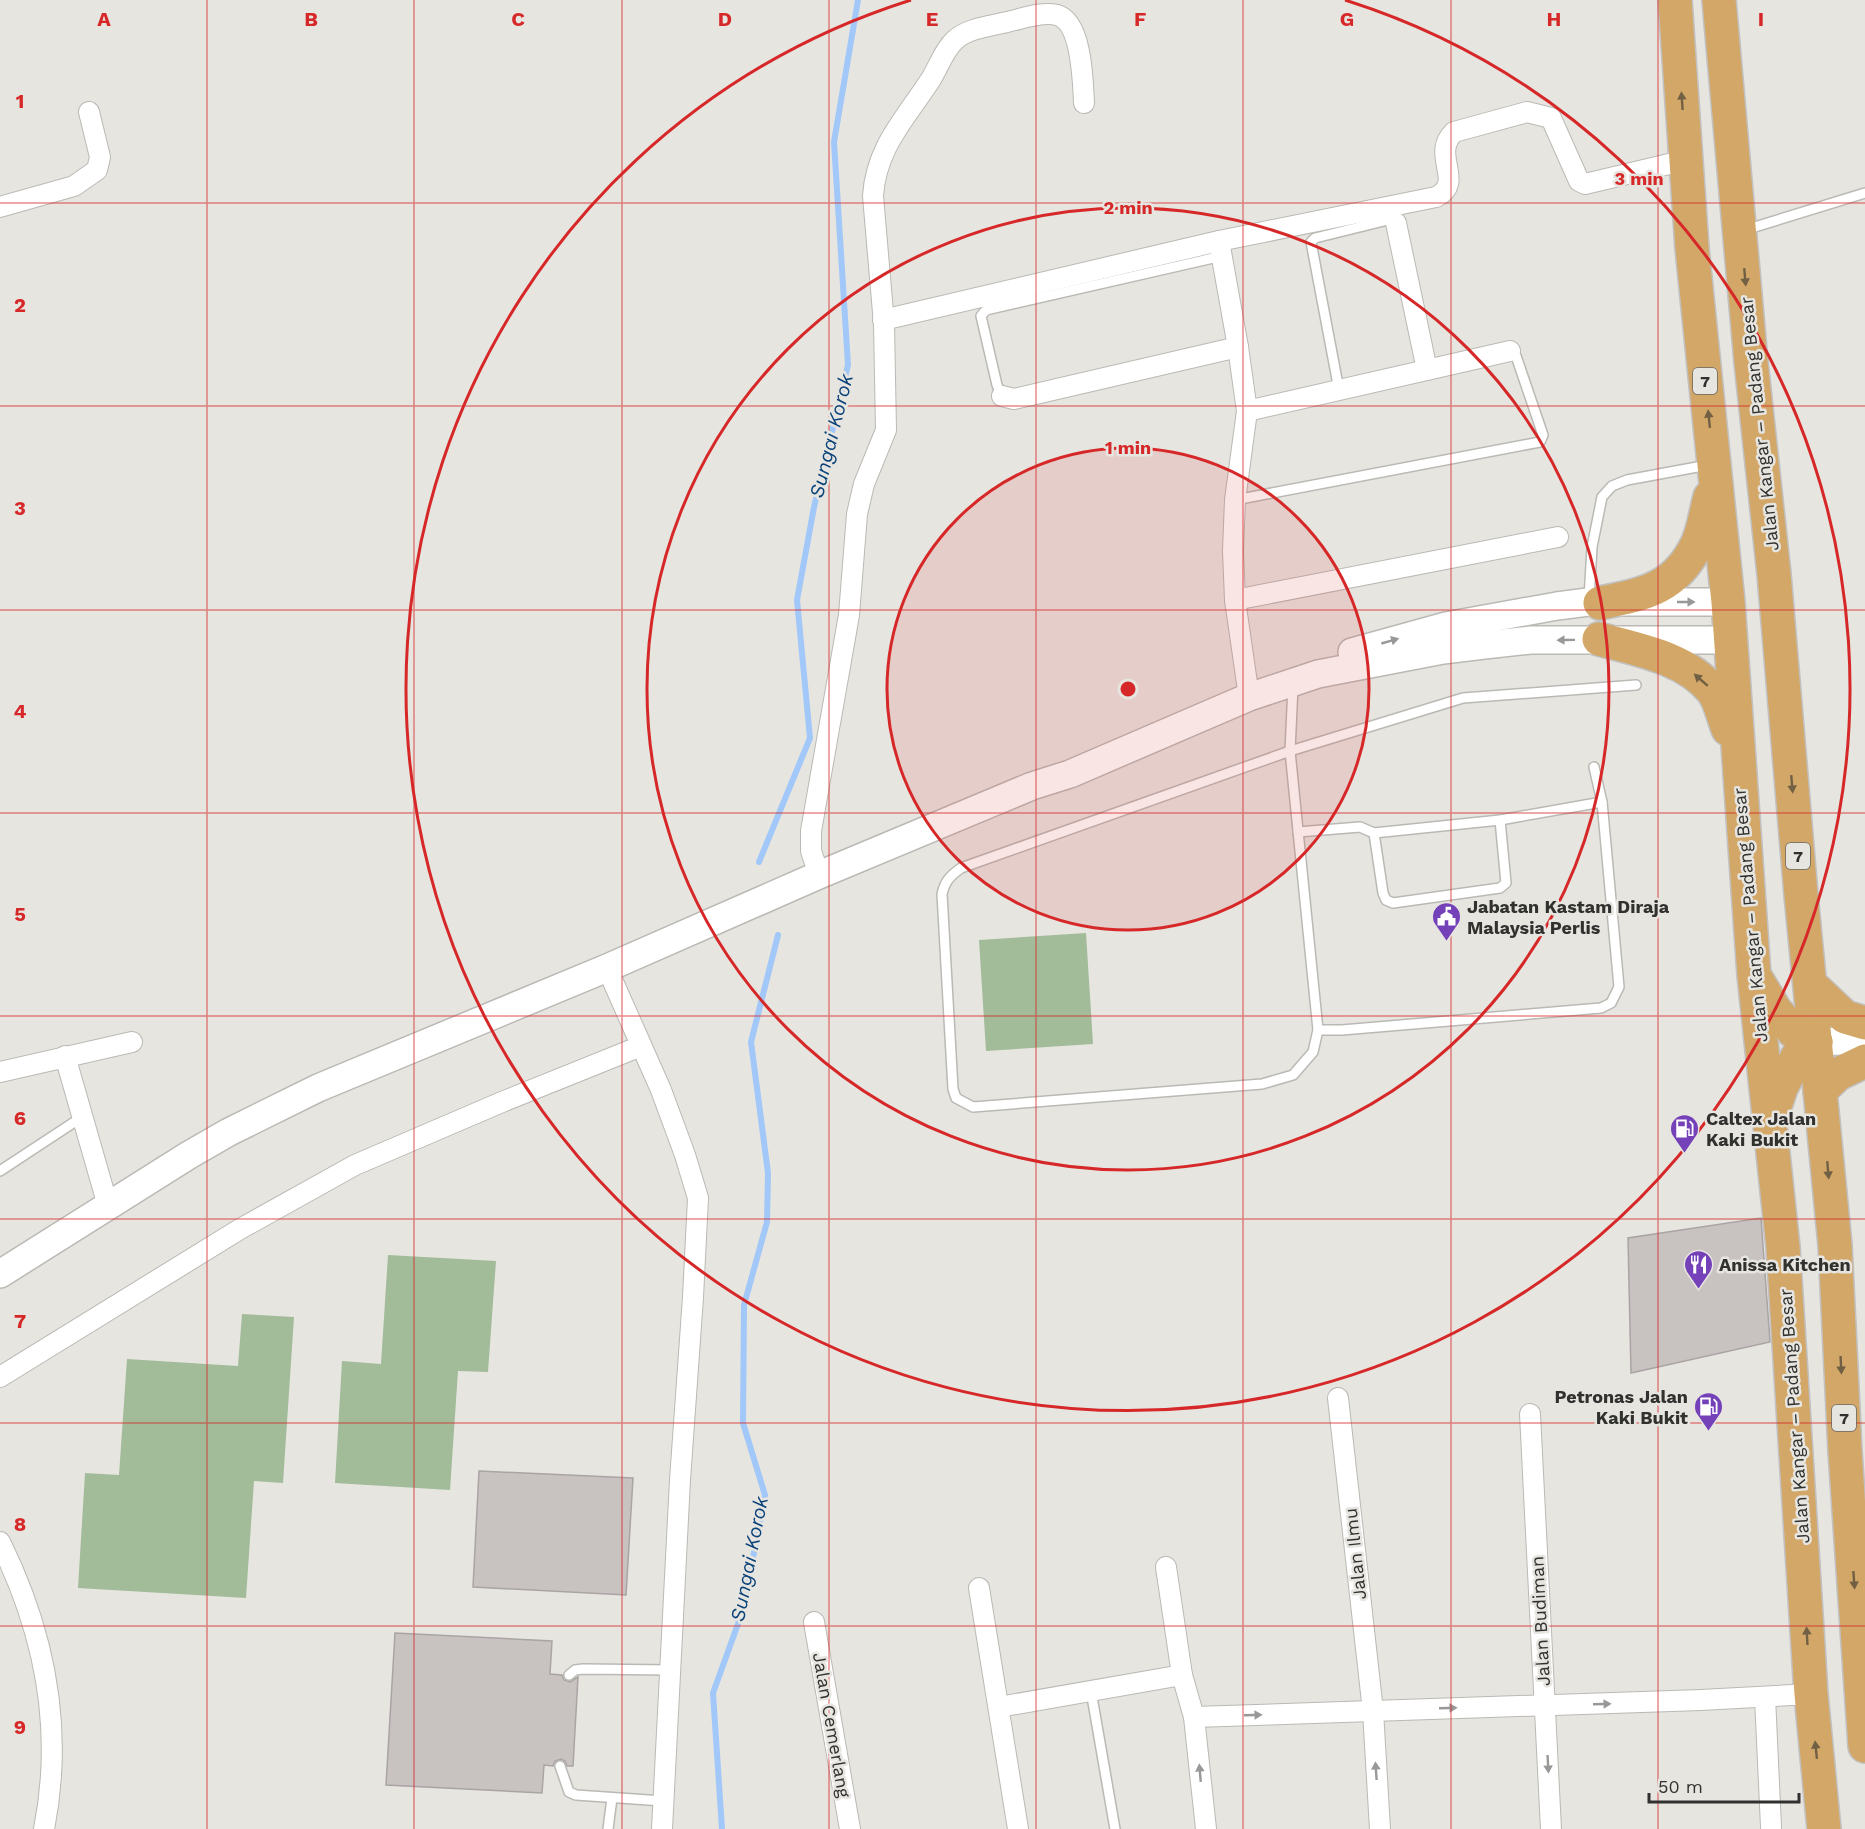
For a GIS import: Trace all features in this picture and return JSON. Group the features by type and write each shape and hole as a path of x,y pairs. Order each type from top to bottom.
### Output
{"highway":[{"name":"Jalan Kangar – Padang Besar","path":"1675,0 1689,204 1714,471 1735,622 1737,750 1754,975 1783,1247 1811,1694 1824,1829"},
{"name":"Jalan Kangar – Padang Besar","path":"1719,0 1835,1245 1850,1450 1865,1746"},
{"path":"1689,204 1705,245 1715,300 1722,382 1726,394 1735,399 1744,392 1751,362"},
{"path":"1594,603 1636,596 1661,586 1685,566 1699,540 1714,471"},
{"path":"1774,574 1766,600 1757,614 1735,622 1772,654 1783,676"},
{"path":"1599,639 1662,657 1696,676 1713,692 1737,750"},
{"path":"1754,975 1775,1010 1794,1032 1816,1042 1797,1057 1781,1088 1770,1121"},
{"path":"1811,985 1845,1017 1865,1023"},
{"path":"1820,1091 1838,1074 1865,1061"},
{"path":"1783,1247 1835,1245"}],"street":[{"path":"819,875 811,851 811,831 849,615 857,514 864,484 886,430 884,320 873,196 874,179 881,157 949,46 957,38 983,28 1036,16 1051,14 1060,16 1071,30 1080,57 1084,103"},
{"path":"0,207 75,186 97,170 100,158 89,112"},
{"path":"884,320 1220,249 1436,197 1445,193 1449,185 1445,148 1447,138 1454,132 1527,112 1551,118 1579,181 1585,184 1686,160"},
{"path":"1396,223 1427,370"},
{"path":"1220,249 1247,411 1235,500 1233,551 1235,600 1250,696"},
{"path":"1002,396 1014,399 1238,347"},
{"path":"1247,411 1510,351"},
{"path":"1235,600 1558,537"},
{"path":"1306,677 1347,653 1398,639 1498,616 1594,603 1735,622"},
{"path":"0,1274 229,1132 318,1088 607,968 819,875 1032,786 1070,774 1250,696 1306,677 1443,650 1531,640 1599,639 1735,622"},
{"path":"607,968 661,1090 698,1198 680,1480 662,1829"},
{"path":"1816,1042 1865,1040"},
{"path":"0,1072 132,1042"},
{"path":"0,1377 240,1228 355,1165 641,1046"},
{"path":"65,1056 108,1206"},
{"name":"Jalan Ilmu","path":"1338,1398 1373,1711 1380,1829"},
{"name":"Jalan Budiman","path":"1530,1414 1551,1829"},
{"path":"0,1542 17,1576 35,1626 46,1675 52,1727 51,1774 44,1829"},
{"path":"1166,1568 1182,1676 1194,1717 1206,1829"},
{"path":"979,1588 1018,1829"},
{"name":"Jalan Cemerlang","path":"814,1622 850,1829"},
{"path":"999,1707 1182,1676"},
{"path":"1194,1717 1544,1706 1811,1694"},
{"path":"1765,1697 1771,1827"}],"lane":[{"path":"1740,232 1865,193"},
{"path":"1339,390 1311,242 1315,238 1388,220 1396,223"},
{"path":"1002,396 997,385 981,316 986,310 1220,249"},
{"path":"1235,500 1540,442 1543,435 1516,356 1510,351"},
{"path":"1594,603 1592,547 1602,497 1607,491 1612,486 1627,480 1714,471"},
{"path":"1306,677 1290,752 1318,1030 1313,1052 1293,1075 1263,1084 973,1107 956,1098 953,1089 942,894 944,884 961,868 1290,752 1463,698 1635,685"},
{"path":"1318,1030 1342,1030 1601,1008 1611,1003 1619,987 1602,802 1594,767"},
{"path":"1298,832 1360,827 1374,833 1500,820 1602,802"},
{"path":"1374,833 1383,893 1386,900 1393,903 1503,886 1506,883 1500,820"},
{"path":"0,1171 82,1117"},
{"path":"569,1675 575,1670 583,1669 671,1670"},
{"path":"1091,1691 1115,1829"},
{"path":"560,1766 569,1791 576,1795 663,1801"},
{"path":"608,1829 612,1797"}],"green space":[{"path":"1086,933 1093,1044 986,1051 979,940"},
{"path":"388,1255 496,1261 488,1372 458,1371 450,1490 335,1483 342,1361 381,1364"},
{"path":"242,1314 294,1317 283,1483 254,1481 246,1598 78,1588 85,1473 119,1475 127,1359 238,1366"}],"building":[{"name":"Anissa Kitchen","path":"1761,1218 1770,1342 1631,1373 1628,1238"},
{"path":"479,1471 633,1478 626,1595 473,1587"},
{"path":"395,1633 552,1641 550,1674 562,1675 564,1680 570,1682 578,1677 573,1766 567,1766 561,1759 555,1761 553,1766 544,1765 542,1793 386,1785"}],"waterway":[{"name":"Sungai Korok","path":"759,862 810,738 797,600 814,507 848,365 834,142 858,0"},
{"name":"Sungai Korok","path":"722,1829 713,1693 743,1610 765,1495 743,1423 744,1305 767,1222 768,1173 751,1042 778,935"}],"place":[{"name":"Jabatan Kastam Diraja Malaysia Perlis","path":"1446,942"},
{"name":"Caltex Jalan Kaki Bukit","path":"1685,1154"},
{"name":"Anissa Kitchen","path":"1698,1290"},
{"name":"Petronas Jalan Kaki Bukit","path":"1709,1432"}]}
